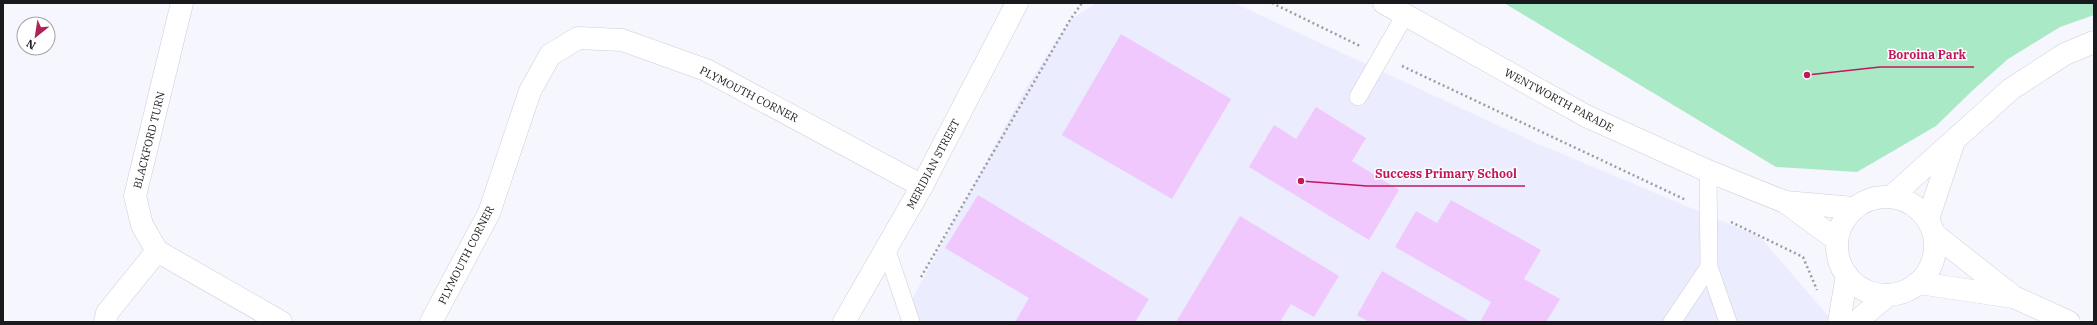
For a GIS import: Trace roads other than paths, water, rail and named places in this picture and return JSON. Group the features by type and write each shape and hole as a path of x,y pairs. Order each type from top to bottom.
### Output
{"street":[{"name":"BLACKFORD TURN","path":"157,251 142,225 135,196 182,3"},
{"name":"MERIDIAN STREET","path":"844,322 922,186 1017,3"},
{"name":"WENTWORTH PARADE","path":"1384,3 1586,116 1708,171 1785,202 1837,240"},
{"name":"PLYMOUTH CORNER","path":"431,322 489,213 530,91 550,55 578,38 622,40 706,70 922,186"},
{"path":"1891,197 2011,89 2065,54 2094,42"},
{"path":"1954,140 1931,226 1936,247 1934,260 1928,273 1919,283 1904,292 1888,295 1872,293 1858,286 1847,275 1841,264 1837,240 1843,223 1854,208 1865,201 1878,197 1891,197 1906,200 1918,208 1931,226 2014,297"},
{"name":"WENTWORTH PARADE","path":"1785,202 1854,208"},
{"path":"105,322 106,313 157,251 280,322"},
{"path":"1839,322 1847,275"},
{"path":"1919,283 2014,297 2069,322"},
{"path":"1856,322 1888,295"}],"lane":[{"path":"1358,97 1405,15"},
{"path":"1708,171 1707,210 1710,267 1728,322"},
{"path":"886,248 911,322"},
{"path":"1672,322 1710,267"}],"place":[{"name":"Boroina Park","path":"1807,75"},
{"name":"Success Primary School","path":"1301,181"}]}
